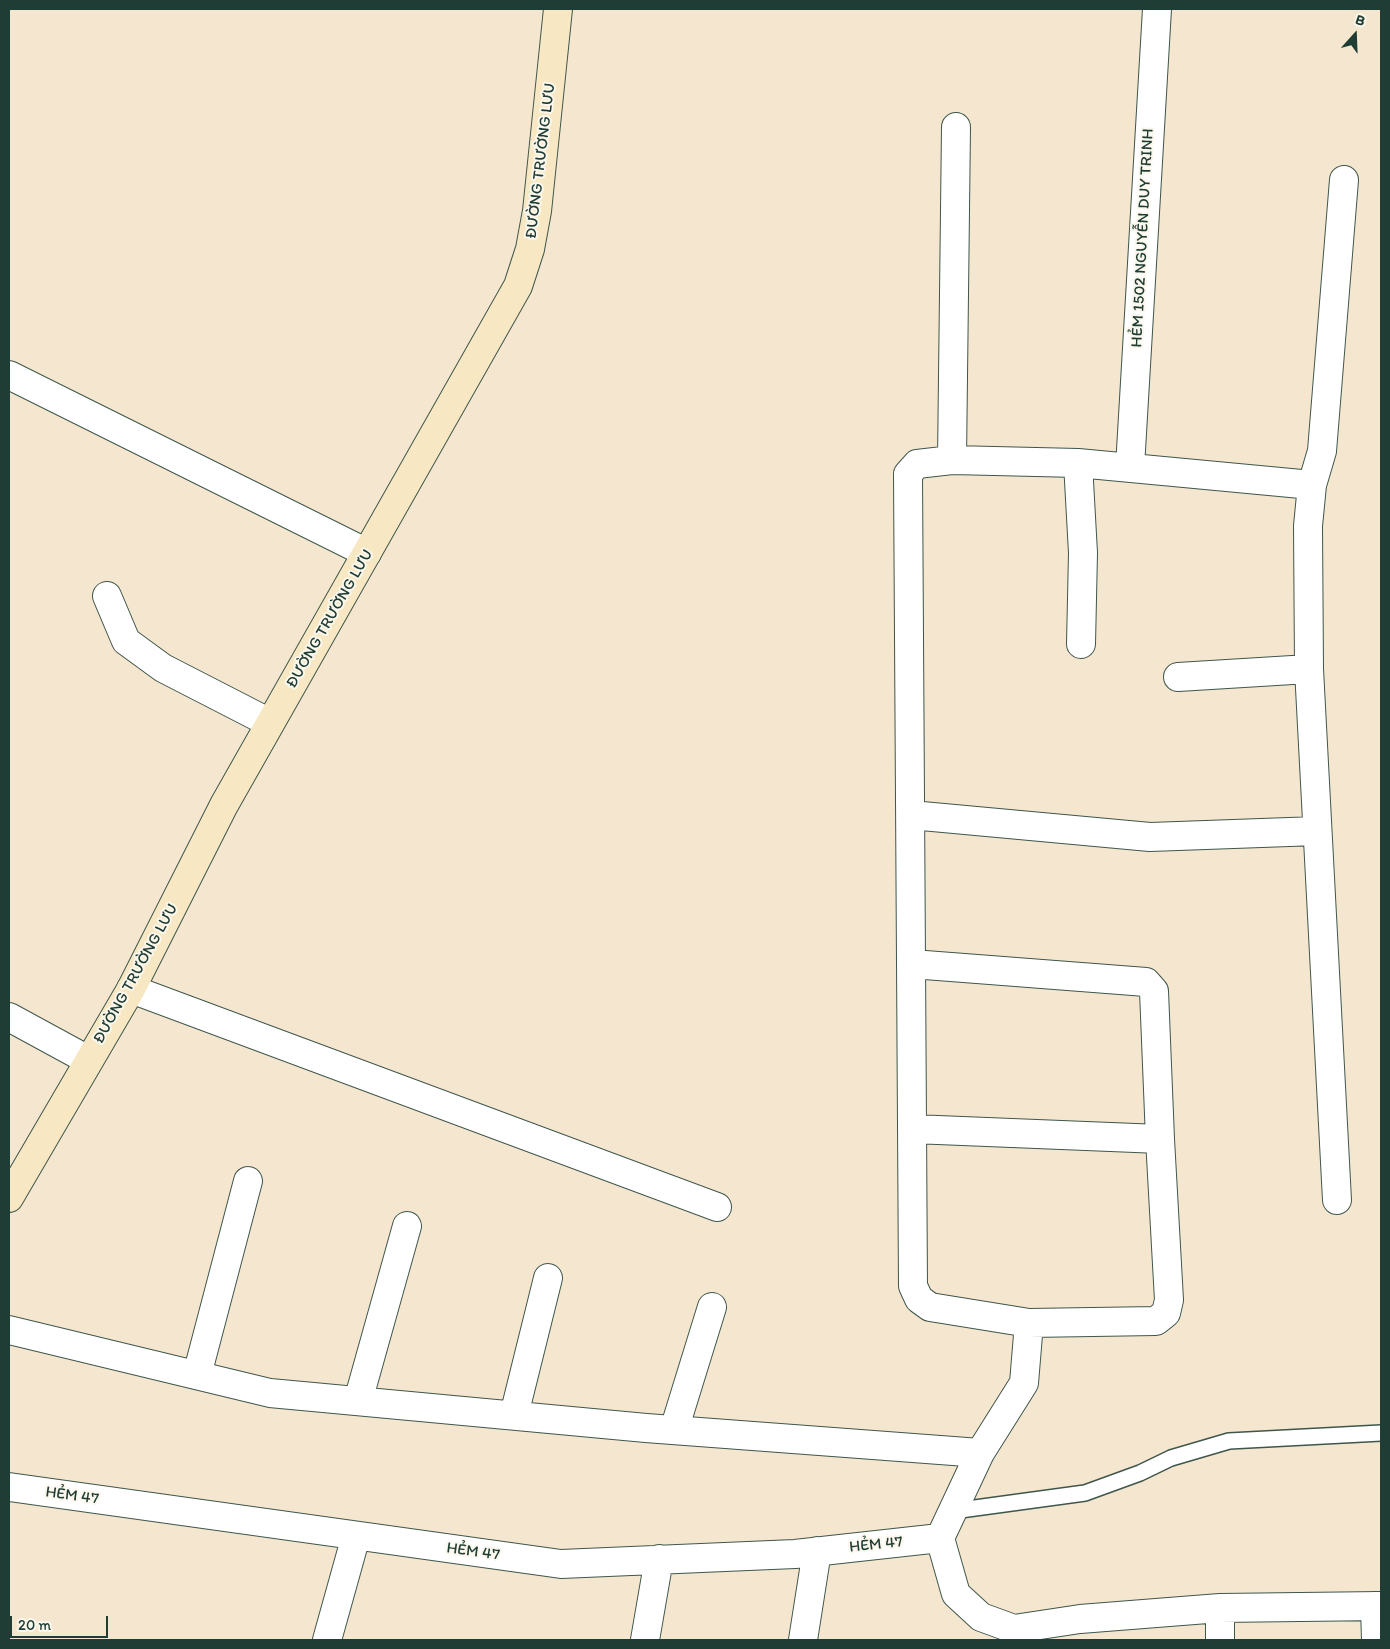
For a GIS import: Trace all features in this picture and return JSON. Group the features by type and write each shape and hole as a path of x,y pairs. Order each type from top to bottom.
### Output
{"street":[{"name":"ĐƯỜNG TRƯỜNG LƯU","path":"9,1198 131,989 224,805 518,286 530,249 538,211 558,9"},
{"name":"HẺM 1502 NGUYỄN DUY TRINH","path":"1130,467 1157,9"},
{"path":"952,460 956,127"},
{"path":"1337,1200 1308,669 1308,526 1312,485 1322,451 1344,180"},
{"path":"9,376 367,553"},
{"path":"912,964 1146,982 1154,991 1169,1300 1166,1313 1156,1321 1029,1323 930,1307 920,1299 913,1286 908,474 917,464 952,460 1078,463 1312,485"},
{"path":"1078,463 1082,553 1082,644"},
{"path":"107,596 126,641 163,668 270,723"},
{"path":"1178,677 1308,669"},
{"path":"911,815 1150,837 1317,831"},
{"path":"131,989 717,1207"},
{"path":"9,1017 88,1060"},
{"path":"913,1129 1160,1140"},
{"path":"197,1375 248,1181"},
{"path":"358,1401 407,1226"},
{"path":"514,1416 548,1278"},
{"path":"674,1430 712,1307"},
{"path":"1029,1323 1024,1383 980,1453 940,1538 956,1594 981,1617 1014,1629 1080,1630 1220,1608 1378,1606 1376,1640"},
{"path":"9,1330 270,1392 674,1430 980,1453"},
{"name":"HẺM 47","path":"9,1487 562,1564 817,1551 940,1538"},
{"path":"327,1640 356,1536"},
{"path":"803,1640 817,1551"},
{"path":"645,1640 659,1559"},
{"path":"1220,1608 1220,1640"}],"lane":[{"path":"952,1511 1085,1493 1140,1473 1171,1458 1229,1441 1381,1433"}]}
